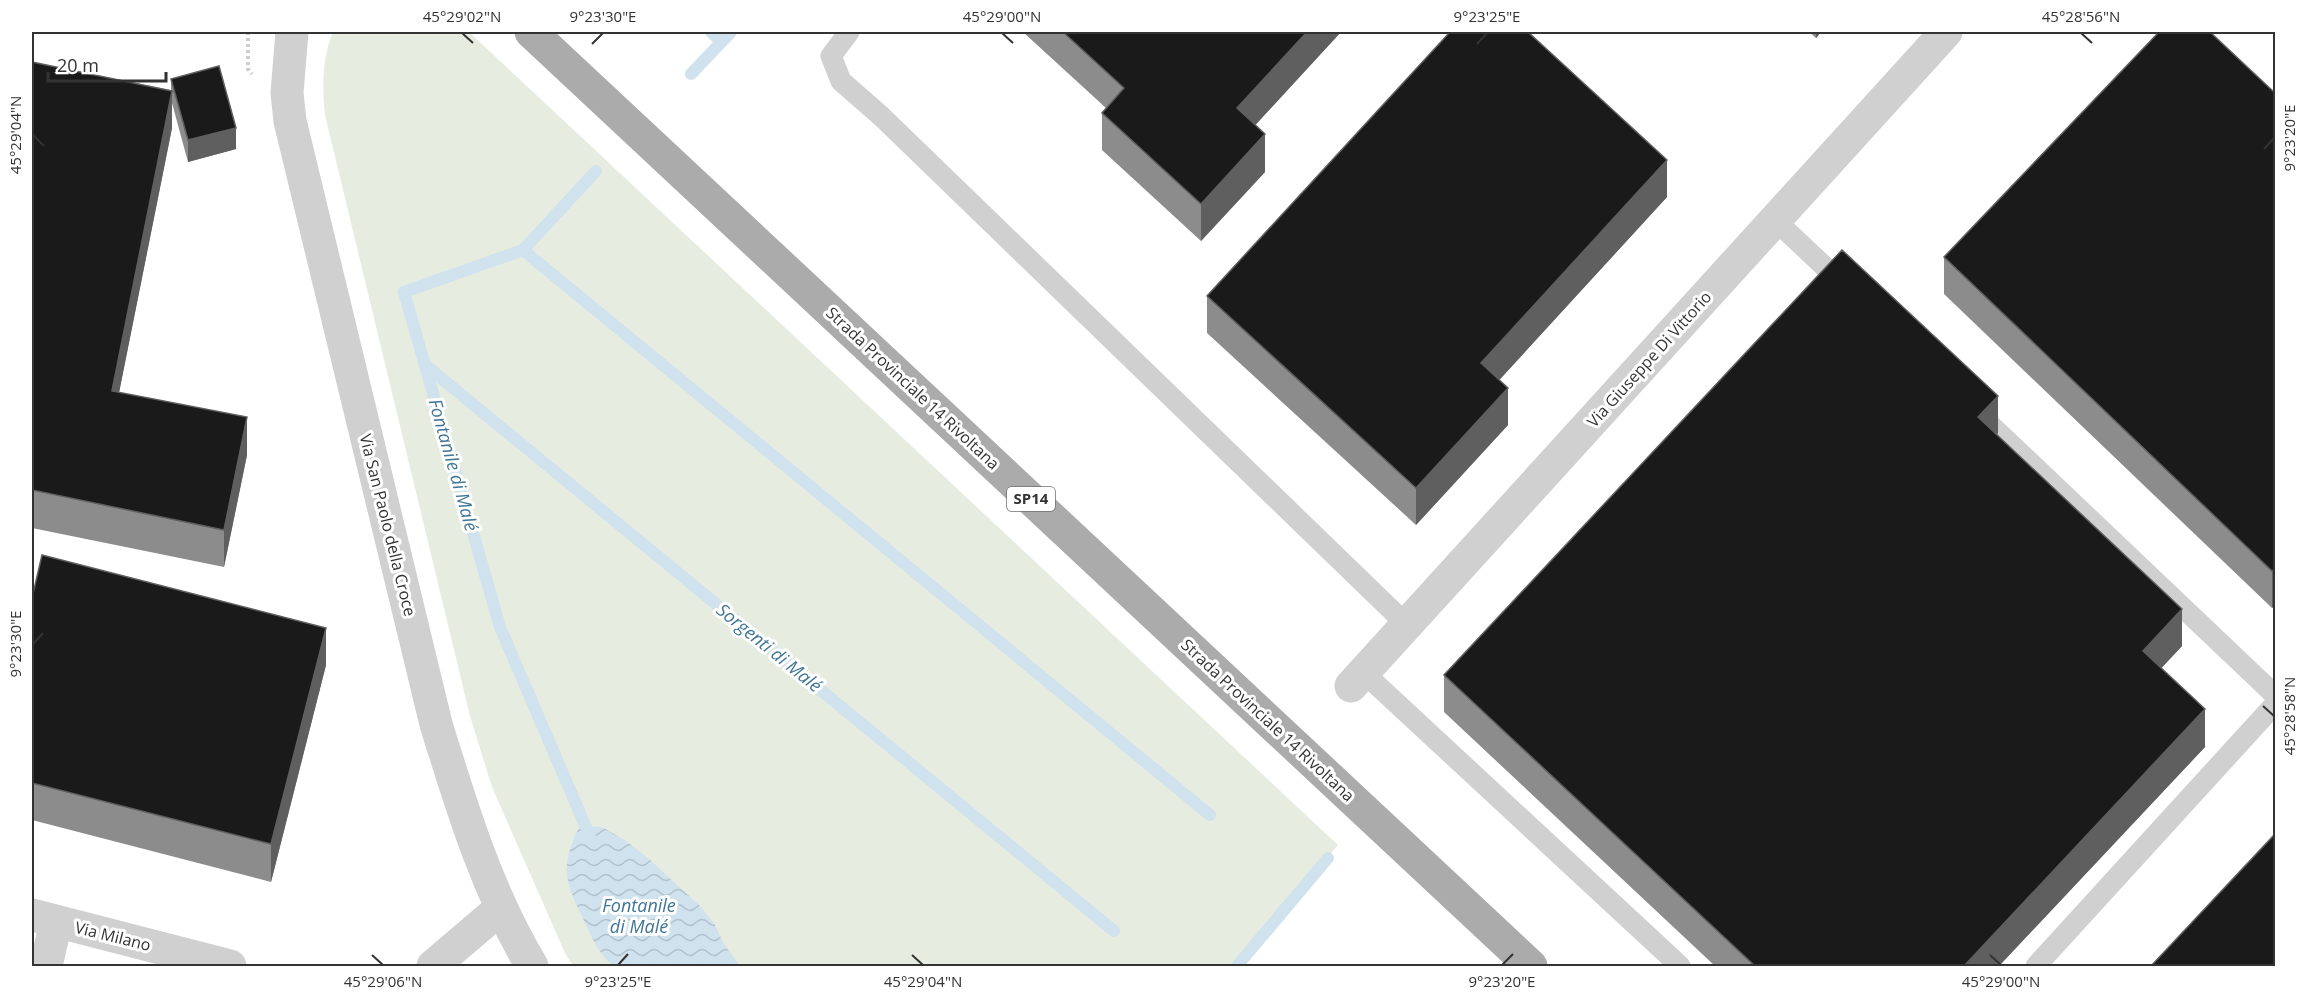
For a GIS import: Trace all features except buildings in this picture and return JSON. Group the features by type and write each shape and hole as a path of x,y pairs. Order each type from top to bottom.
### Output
{"main road":[{"name":"Strada Provinciale 14 Rivoltana","path":"531,32 1531,966"}],"street":[{"name":"Via San Paolo della Croce","path":"292,32 287,93 290,121 436,724 459,799 501,908 532,966"},
{"path":"288,70 312,32"},
{"name":"Via Giuseppe Di Vittorio","path":"1358,679 1946,32"},
{"path":"433,966 501,908"},
{"path":"44,919 45,966"},
{"name":"Via Milano","path":"44,919 230,966"}],"lane":[{"path":"849,32 831,56 841,81 881,116 1407,625"},
{"path":"1775,220 1856,296"},
{"path":"1967,402 2276,696"},
{"path":"1358,679 1680,966"},
{"path":"2037,966 2276,704"}],"shaded area":[{"path":"333,32 469,32 1338,845 1236,966 573,966 565,953 492,787 470,716 325,115 324,73"}],"water":[{"name":"Fontanile di Malé","path":"580,826 602,827 626,841 649,859 700,906 714,923 724,944 740,966 613,966 594,941 569,886 567,865 569,853"}],"waterway":[{"path":"711,32 721,42"},
{"path":"691,74 731,32"},
{"name":"Fontanile di Malé","path":"591,839 500,627 404,292 523,250 596,171"},
{"name":"Sorgenti di Malé","path":"523,250 1210,815"},
{"name":"Sorgenti di Malé","path":"424,364 1114,931"},
{"path":"1237,966 1328,858"}]}
